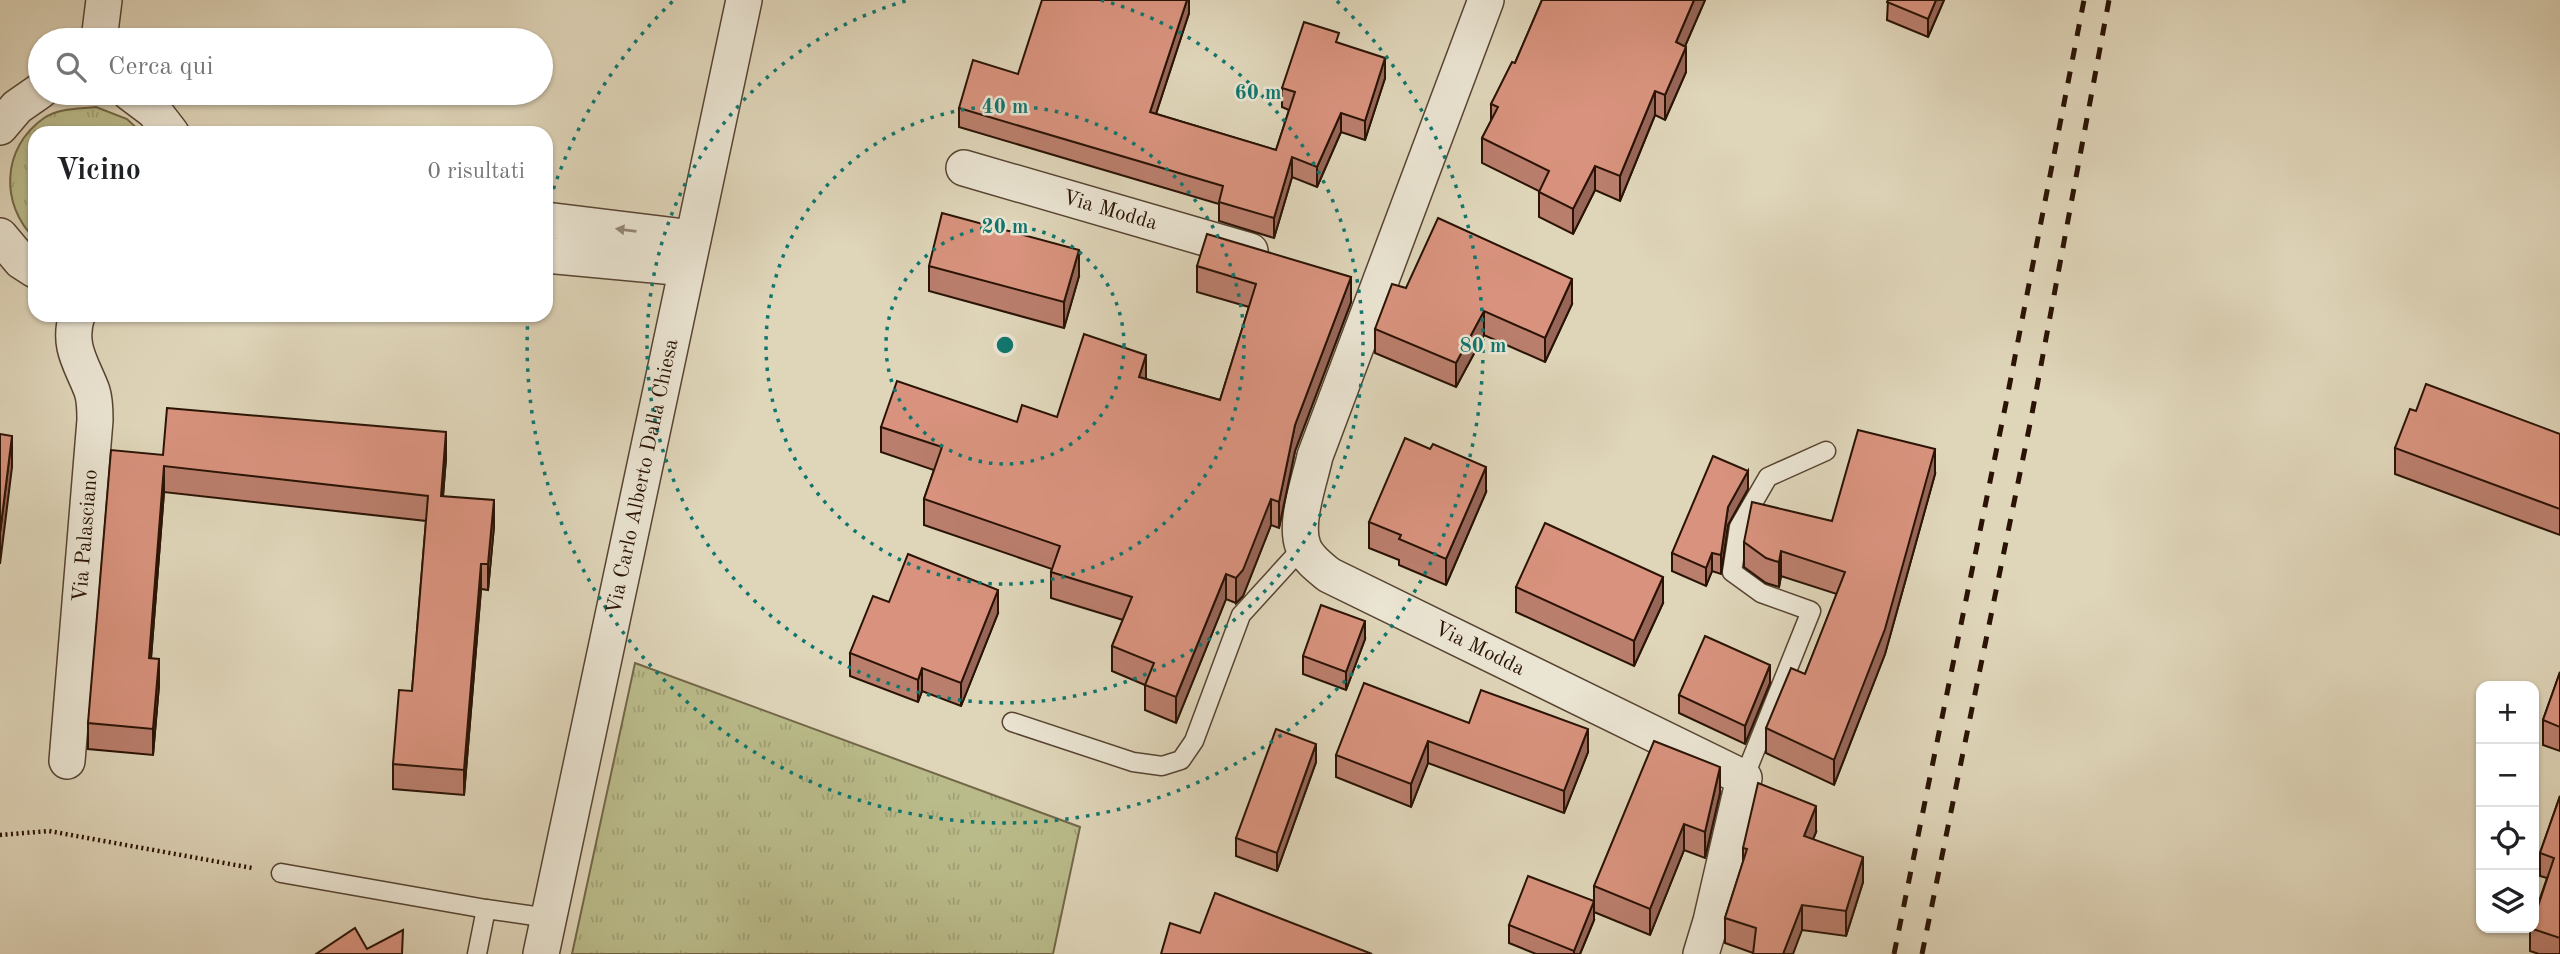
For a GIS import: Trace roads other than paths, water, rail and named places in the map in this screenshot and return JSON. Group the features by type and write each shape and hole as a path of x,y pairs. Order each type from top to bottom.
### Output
{"street":[{"path":"100,28 104,0"},
{"name":"Via Carlo Alberto Dalla Chiesa","path":"541,954 744,0"},
{"path":"1303,547 1300,522 1315,456 1364,285 1486,0"},
{"path":"0,127 17,107 28,100"},
{"path":"146,105 166,126"},
{"name":"Via Modda","path":"964,167 1284,261"},
{"path":"553,222 690,253"},
{"path":"0,236 28,266"},
{"path":"553,256 690,253"},
{"name":"Via Palasciano","path":"67,761 96,420 93,395 76,356 76,322"},
{"name":"Via Modda","path":"1303,547 1329,575 1744,778"},
{"path":"1701,954 1744,778"}],"lane":[{"path":"1744,778 1811,611 1761,593 1732,572 1739,527 1768,477 1826,451"},
{"path":"1012,722 1133,762 1162,766 1181,761 1194,741 1241,615 1303,547"},
{"path":"281,873 549,918"},
{"path":"477,954 486,909"}],"railway":[{"path":"1894,954 2006,403 2084,0"},
{"path":"1922,954 2031,419 2109,0"}]}
